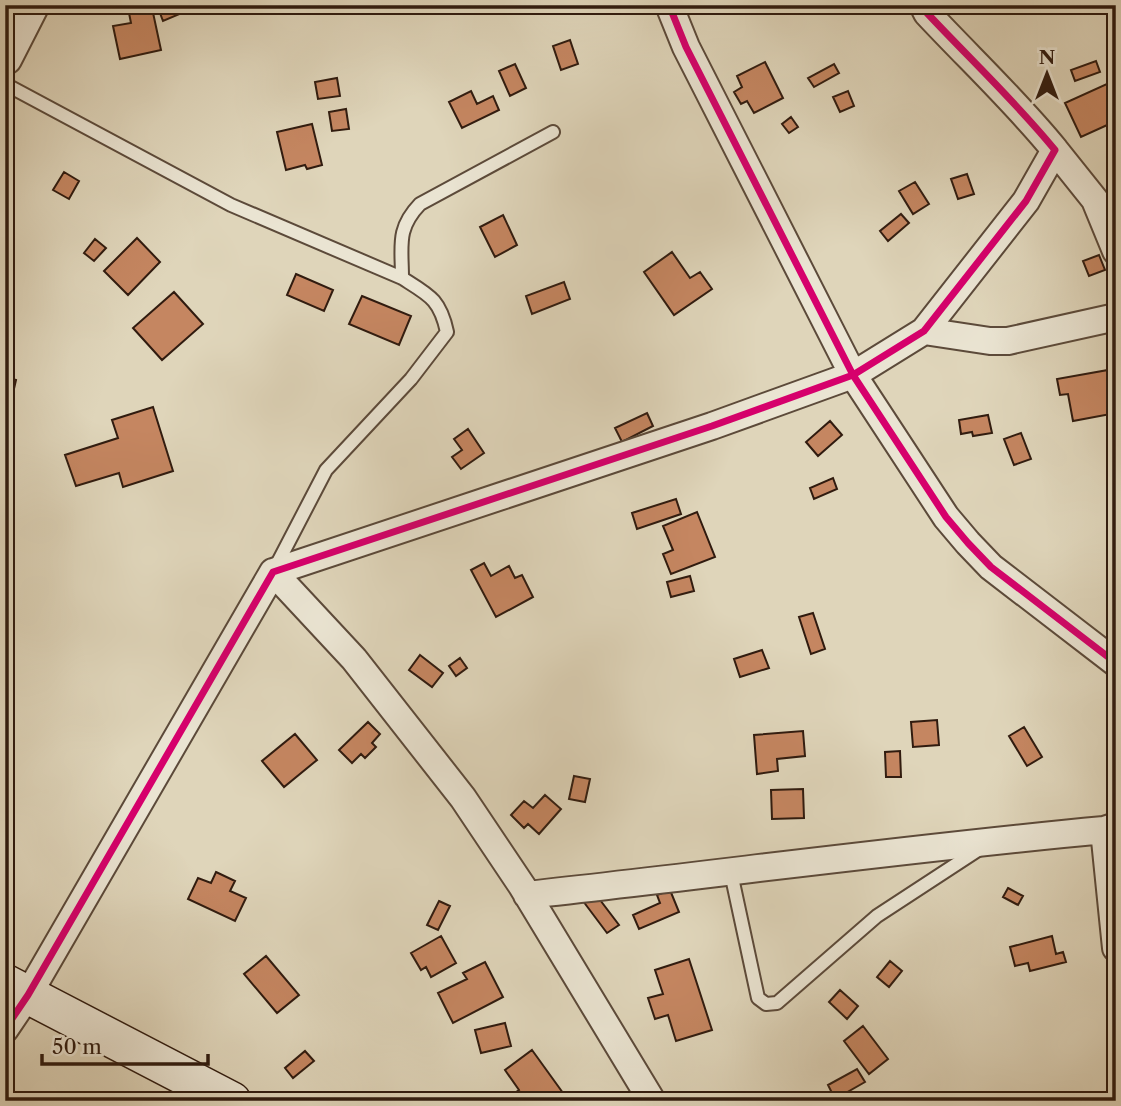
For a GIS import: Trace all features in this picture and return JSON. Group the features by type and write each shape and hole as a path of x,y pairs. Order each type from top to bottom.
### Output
{"main road":[{"path":"17,989 232,1101"}],"street":[{"path":"5,58 32,5"},
{"path":"669,5 686,47 853,374 946,517 990,567 1116,663"},
{"path":"923,5 927,13 1033,123 1095,200 1116,251"},
{"path":"5,1029 17,989 273,572 712,426 853,374 924,331 1026,201 1055,150"},
{"path":"924,331 1007,341 1116,317"},
{"path":"273,572 354,659 463,798 527,895 652,1101"},
{"path":"527,895 1110,828 1116,948"}],"lane":[{"path":"5,84 231,205 402,278 425,292 442,311 447,332 411,379 326,470 273,572"},
{"path":"402,278 402,233 407,218 420,204 553,132"},
{"path":"731,873 758,998 766,1004 777,1003 877,916 993,840"}],"building":[{"path":"157,5 187,5 189,10 163,21"},
{"path":"152,8 161,50 120,59 113,26 131,23 129,13"},
{"path":"570,40 578,64 561,70 553,46"},
{"path":"1096,61 1100,72 1075,81 1071,70"},
{"path":"765,62 783,98 754,113 747,101 741,104 734,92 742,87 737,76"},
{"path":"515,64 526,88 510,96 499,71"},
{"path":"834,64 839,73 814,87 808,78"},
{"path":"337,78 340,96 318,99 315,82"},
{"path":"1109,83 1116,99 1116,121 1081,137 1065,103"},
{"path":"471,91 477,104 493,96 499,110 462,128 449,102"},
{"path":"848,91 854,106 840,112 833,97"},
{"path":"346,109 349,129 332,131 329,112"},
{"path":"791,117 798,127 789,133 782,124"},
{"path":"312,124 322,165 307,169 305,165 286,170 277,132"},
{"path":"64,172 79,181 69,199 53,190"},
{"path":"967,174 974,194 958,199 951,179"},
{"path":"915,182 929,204 913,214 899,191"},
{"path":"901,214 909,223 888,241 880,231"},
{"path":"503,215 517,245 495,257 480,227"},
{"path":"137,238 160,262 128,295 104,271"},
{"path":"95,239 106,248 94,261 84,253"},
{"path":"672,252 690,278 700,272 712,289 674,315 644,272"},
{"path":"1099,255 1105,270 1089,276 1083,261"},
{"path":"296,274 333,290 324,311 287,295"},
{"path":"564,282 570,299 532,314 526,296"},
{"path":"174,292 203,324 162,360 133,328"},
{"path":"362,296 411,316 399,345 349,324"},
{"path":"1108,370 1116,413 1073,421 1068,394 1060,395 1057,379"},
{"path":"5,377 16,380 11,402 5,401"},
{"path":"153,407 173,471 123,487 119,473 76,486 65,455 118,438 112,420"},
{"path":"647,413 653,426 622,442 615,428"},
{"path":"988,415 992,433 973,436 972,432 961,434 959,420"},
{"path":"830,421 842,435 818,456 806,442"},
{"path":"468,429 484,453 461,469 452,457 462,450 454,439"},
{"path":"1021,433 1031,459 1014,465 1004,439"},
{"path":"833,478 837,489 814,499 810,488"},
{"path":"676,499 681,514 637,529 632,513"},
{"path":"697,512 715,557 671,574 663,554 673,550 663,526"},
{"path":"484,563 491,576 509,566 515,578 522,575 533,597 496,617 471,570"},
{"path":"690,576 694,591 671,597 667,582"},
{"path":"813,613 825,649 811,654 799,617"},
{"path":"762,650 769,668 740,677 734,659"},
{"path":"420,655 443,673 432,687 409,670"},
{"path":"460,658 467,668 456,676 449,666"},
{"path":"937,720 939,745 913,747 911,722"},
{"path":"368,722 380,734 372,743 376,747 365,758 361,754 352,763 339,750"},
{"path":"1024,727 1042,757 1027,766 1009,736"},
{"path":"803,731 805,756 777,759 778,771 757,774 754,735"},
{"path":"295,734 317,760 284,787 262,761"},
{"path":"900,751 901,777 886,777 885,752"},
{"path":"574,776 590,779 585,802 569,799"},
{"path":"803,789 804,818 772,819 771,790"},
{"path":"545,795 561,809 539,834 528,824 524,828 511,815 524,801 533,808"},
{"path":"216,872 235,881 230,891 246,898 235,921 188,899 198,878 211,883"},
{"path":"1008,888 1023,896 1018,905 1003,897"},
{"path":"670,890 679,912 639,929 633,915 660,903 657,895"},
{"path":"594,892 619,925 607,933 583,901"},
{"path":"439,901 450,906 438,930 427,925"},
{"path":"441,936 456,963 431,977 426,967 421,970 411,953"},
{"path":"1052,936 1056,954 1063,952 1066,962 1030,971 1028,963 1015,966 1010,947"},
{"path":"266,956 299,995 277,1013 244,974"},
{"path":"689,959 712,1030 676,1041 668,1015 655,1019 648,998 663,994 655,970"},
{"path":"890,961 902,971 889,987 877,977"},
{"path":"485,962 503,997 453,1023 438,993 467,979 463,973"},
{"path":"840,990 858,1006 847,1019 829,1002"},
{"path":"505,1023 511,1046 481,1053 475,1030"},
{"path":"863,1026 888,1059 869,1074 844,1041"},
{"path":"532,1050 563,1093 552,1101 512,1101 509,1097 519,1090 505,1070"},
{"path":"305,1051 314,1061 293,1078 285,1068"},
{"path":"857,1069 865,1082 835,1099 828,1085"}],"cycle path":[{"path":"669,5 686,47 853,375 924,331 1026,201 1055,150 927,13 923,5"},
{"path":"5,1029 28,995 273,572 712,426 853,375 946,517 968,543 991,567 1116,663"}]}
